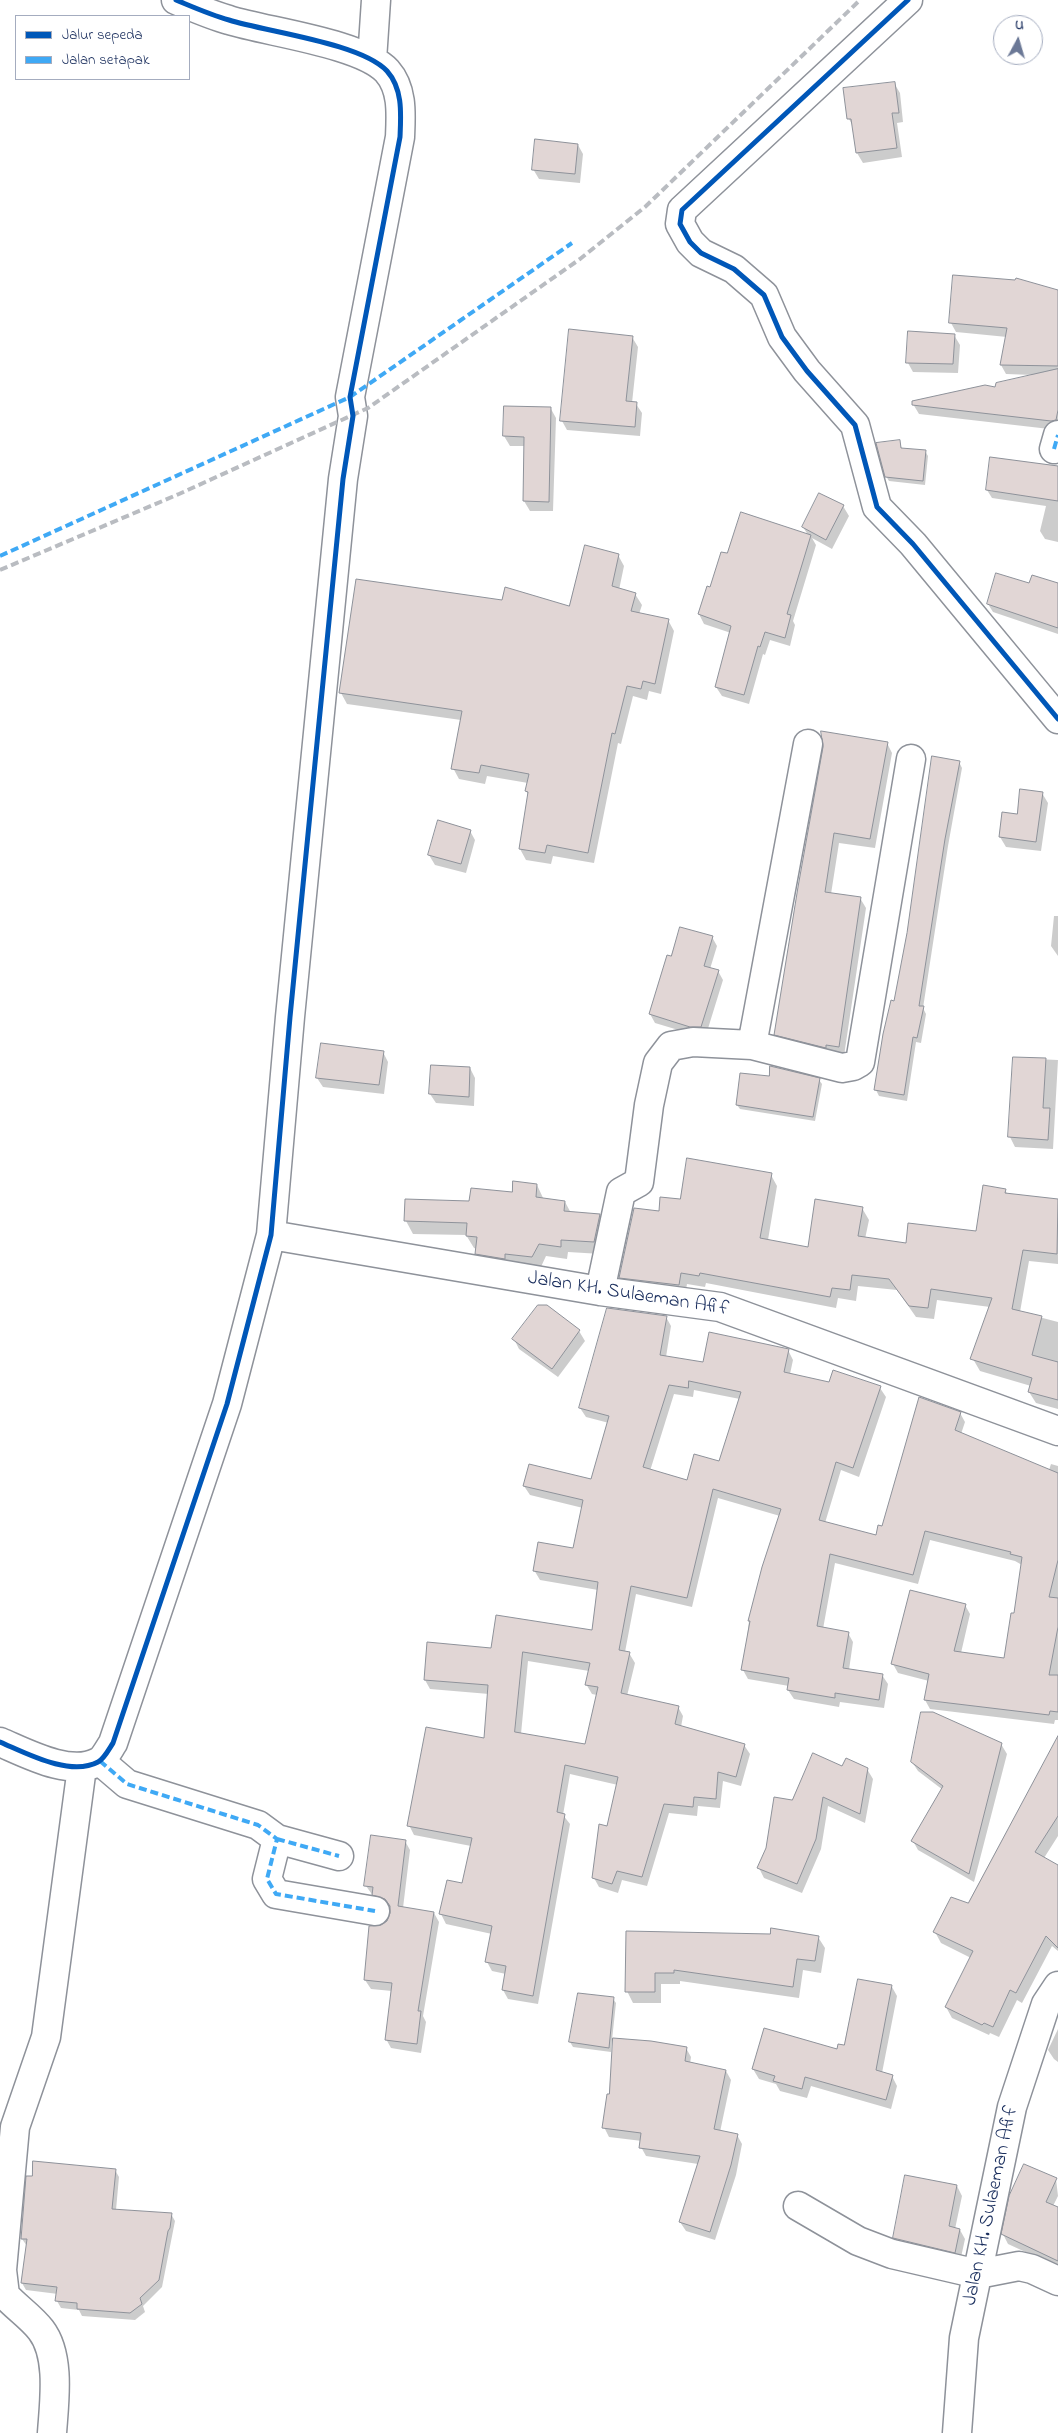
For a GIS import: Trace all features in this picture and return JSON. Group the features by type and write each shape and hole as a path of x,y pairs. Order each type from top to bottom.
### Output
{"street":[{"path":"52,2433 56,2368 44,2333 29,2315 5,2295 2,2270 15,2126 46,2037 91,1764 113,1743 227,1404 271,1236 290,1017 342,489 353,416 350,397 400,137 401,107 396,86 387,72 372,60 313,40 228,20 176,0"},
{"path":"372,60 376,0"},
{"path":"908,0 682,210 680,224 690,242 701,253 734,270 764,295 782,337 807,372 855,425 877,506 913,544 1058,719"},
{"path":"752,1044 808,744"},
{"path":"600,1291 621,1192 639,1182 649,1105 658,1063 671,1046 693,1042 752,1044 842,1068 853,1066 860,1062 910,759"},
{"name":"Jalan KH. Sulaeman Afif","path":"271,1236 600,1291 720,1307 1058,1431"},
{"path":"0,1742 50,1762 91,1764 127,1784 258,1825 277,1839 339,1856"},
{"path":"277,1839 267,1879 276,1894 375,1911"},
{"name":"Jalan KH. Sulaeman Afif","path":"957,2433 964,2338 1012,2107 1046,2004 1058,1986"},
{"path":"798,2206 858,2241 892,2254 978,2274 1019,2266 1032,2269 1058,2281"}],"building":[{"path":"895,82 899,113 892,113 897,148 856,153 851,119 847,119 843,88"},
{"path":"535,139 578,144 575,174 532,170"},
{"path":"953,275 1015,280 1016,278 1058,290 1058,366 1000,365 1007,328 949,323"},
{"path":"569,329 633,336 626,401 637,402 635,427 560,421"},
{"path":"908,331 955,334 953,364 906,363"},
{"path":"1058,369 1058,410 1056,420 1051,421 912,405 912,401 985,385 995,387 996,383"},
{"path":"504,406 551,407 549,502 523,501 524,437 503,436"},
{"path":"900,440 901,448 926,450 923,481 885,477 876,443"},
{"path":"990,457 1058,466 1058,501 986,490"},
{"path":"819,493 844,505 826,540 802,527"},
{"path":"741,512 811,535 787,614 791,615 785,638 765,632 760,647 758,646 744,695 715,687 731,626 698,614 707,586 710,587 721,552 727,553"},
{"path":"585,545 619,554 612,586 636,593 631,611 669,619 655,684 643,681 641,689 627,686 615,734 612,733 588,853 547,845 545,853 519,849 528,792 525,791 529,774 481,765 479,773 451,769 462,711 339,693 356,579 502,600 505,587 569,606"},
{"path":"996,573 1029,583 1032,575 1058,583 1058,628 987,604"},
{"path":"821,731 888,742 870,839 834,833 825,892 861,897 839,1047 826,1045 826,1048 774,1035 823,747"},
{"path":"932,756 960,761 945,839 919,1006 924,1006 917,1038 913,1037 904,1095 874,1090 883,1034 891,1000 894,1001 907,933"},
{"path":"1020,789 1043,792 1036,842 999,837 1002,812 1017,814"},
{"path":"438,820 471,830 461,864 428,855"},
{"path":"680,927 713,936 704,966 719,970 701,1027 690,1027 649,1014 667,955 671,956"},
{"path":"321,1043 384,1051 379,1085 316,1078"},
{"path":"1013,1057 1046,1058 1043,1108 1050,1108 1048,1140 1008,1137"},
{"path":"431,1065 470,1067 469,1097 429,1094"},
{"path":"770,1066 820,1078 813,1117 736,1105 740,1073 769,1076"},
{"path":"687,1158 772,1173 760,1238 808,1247 815,1199 863,1207 858,1236 906,1243 908,1223 976,1231 983,1185 1006,1189 1005,1193 1058,1199 1057,1254 1023,1250 1012,1309 1042,1316 1032,1355 1058,1362 1058,1400 1028,1392 1032,1378 970,1359 992,1298 931,1289 928,1308 909,1306 889,1279 852,1275 850,1290 832,1288 830,1297 700,1273 699,1276 681,1273 679,1285 619,1278 634,1208 659,1211 660,1197 680,1199"},
{"path":"513,1181 537,1184 536,1197 565,1201 564,1211 600,1214 594,1242 561,1240 561,1247 539,1244 532,1257 505,1254 505,1259 475,1254 477,1237 466,1236 467,1223 404,1221 405,1199 469,1201 471,1188 512,1192"},
{"path":"538,1305 547,1305 580,1330 552,1369 512,1339"},
{"path":"607,1308 667,1316 660,1355 703,1362 709,1332 789,1349 784,1372 829,1382 833,1370 881,1386 853,1468 836,1462 819,1520 876,1535 878,1525 882,1526 919,1397 961,1412 955,1430 1058,1473 1058,1560 1049,1597 1058,1598 1058,1627 1049,1675 1058,1675 1058,1712 1050,1711 1049,1715 924,1700 929,1674 891,1664 910,1590 966,1604 954,1651 1004,1658 1011,1613 1014,1613 1022,1557 1010,1554 1011,1552 925,1531 913,1575 830,1554 817,1626 849,1632 843,1668 883,1674 879,1700 835,1693 835,1698 787,1690 789,1678 741,1670 750,1621 748,1621 762,1567 781,1509 713,1489 687,1598 631,1586 619,1650 630,1652 621,1693 679,1706 675,1724 745,1744 736,1777 718,1772 716,1799 694,1797 693,1807 664,1804 642,1877 617,1871 612,1884 592,1878 599,1824 607,1826 618,1777 565,1765 557,1812 565,1814 533,1996 502,1990 506,1966 485,1962 492,1926 439,1914 447,1880 462,1883 472,1838 407,1826 426,1727 484,1738 488,1685 424,1680 427,1642 491,1648 496,1615 592,1630 598,1582 533,1571 538,1542 573,1548 583,1500 523,1486 529,1464 591,1479 609,1416 579,1408","holes":["689,1381 741,1392 719,1461 694,1454 687,1480 643,1467 669,1385 688,1388","523,1652 590,1663 585,1685 598,1687 585,1744 515,1732"]},
{"path":"921,1712 933,1712 1002,1743 969,1874 911,1841 943,1786 911,1762"},
{"path":"1058,1736 1058,1816 1035,1852 1058,1865 1058,1948 1046,1936 1016,1993 1010,1990 993,2027 984,2023 982,2025 945,2007 973,1951 933,1932 951,1897 968,1903"},
{"path":"813,1753 842,1766 846,1758 868,1768 860,1814 823,1797 816,1839 797,1884 757,1868 766,1848 774,1797 792,1800"},
{"path":"371,1835 406,1840 398,1906 434,1912 418,2011 421,2011 417,2044 385,2040 392,1983 364,1980 369,1926 381,1925 387,1921 390,1913 390,1906 385,1899 372,1895 373,1887 364,1886"},
{"path":"771,1928 819,1936 815,1961 797,1959 793,1987 674,1970 674,1973 655,1973 655,1992 625,1992 626,1931 770,1934"},
{"path":"858,1979 892,1985 876,2070 893,2075 886,2100 805,2077 802,2089 773,2081 775,2076 752,2069 764,2028 837,2049 838,2044 844,2045"},
{"path":"578,1993 614,1997 609,2048 569,2042"},
{"path":"613,2038 651,2041 687,2047 685,2061 726,2070 714,2129 738,2134 731,2165 710,2232 679,2222 700,2156 639,2148 641,2133 602,2128 607,2094 609,2094"},
{"path":"33,2161 116,2169 112,2209 172,2213 159,2280 140,2298 142,2304 130,2313 77,2309 77,2303 55,2301 57,2287 21,2283 27,2239 21,2239 26,2176 32,2176"},
{"path":"1024,2164 1057,2178 1046,2202 1058,2207 1058,2261 1001,2234 1009,2196"},
{"path":"905,2175 957,2185 949,2226 960,2229 955,2253 893,2238"}],"railway":[{"path":"0,570 179,494 368,408 580,259 645,207 860,0"}],"marked path":[{"path":"0,556 350,397 572,243"},
{"path":"1054,449 1058,435"},
{"path":"100,1761 127,1784 258,1825 277,1839 267,1879 276,1894 375,1911"},
{"path":"277,1839 339,1856"}],"cycle path":[{"path":"0,1742 48,1762 75,1767 87,1766 100,1761 113,1743 227,1404 271,1235 290,1017 343,479 353,416 350,397 400,137 400,102 396,86 387,71 374,61 336,46 222,18 176,0"},
{"path":"908,0 682,210 680,224 690,242 701,253 734,269 764,295 782,337 807,371 855,425 877,507 913,544 1058,719"}]}
